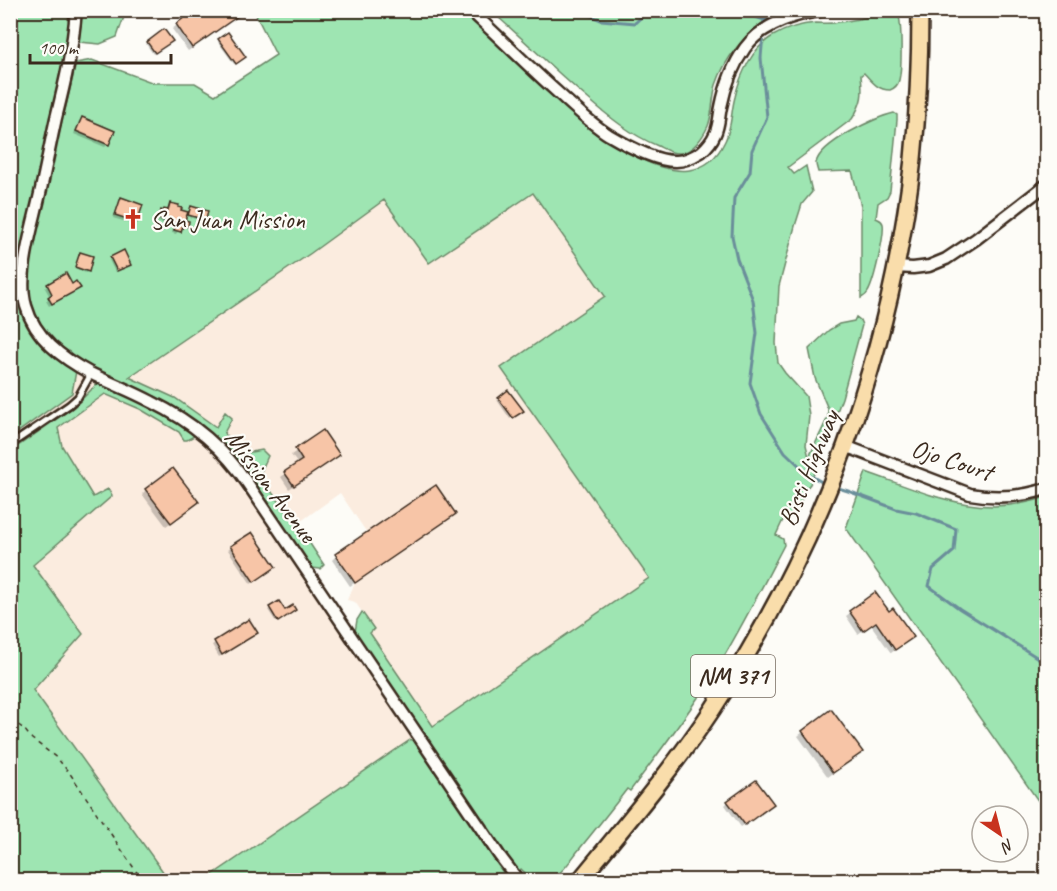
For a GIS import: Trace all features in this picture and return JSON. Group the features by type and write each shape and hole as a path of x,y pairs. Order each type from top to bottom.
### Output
{"main road":[{"name":"Bisti Highway","path":"579,880 701,726 731,680 793,569 823,503 872,365 896,267 909,192 915,138 920,10"}],"street":[{"name":"Mission Avenue","path":"76,10 73,48 26,262 23,285 28,312 40,335 62,357 184,419 212,442 234,465 518,880"},
{"path":"470,10 580,112 608,134 653,157 675,162 687,160 696,155 712,140 716,133 725,90 745,48 755,37 777,22 825,10"},
{"path":"896,267 929,266 946,259 1047,185"},
{"name":"Ojo Court","path":"845,446 970,494 1010,497 1047,489"}],"lane":[{"path":"10,445 69,405 78,397 92,374"}],"path":[{"path":"10,722 24,729 32,739 58,759 142,880"}],"shaded area":[{"path":"533,193 605,296 501,368 649,578 433,727 369,633 374,629 355,602 347,600 355,583 335,554 367,533 340,493 297,524 259,476 262,450 241,455 224,433 232,418 217,428 175,398 129,377 311,253 384,200 429,263"},
{"path":"76,371 98,383 74,407 11,451 10,437 72,393"},
{"path":"105,394 140,409 179,432 187,440 196,435 227,466 253,500 413,738 205,880 169,880 33,690 83,634 33,565 112,496 93,498 62,446 58,428"}],"green space":[{"path":"82,10 126,11 117,37 100,44 79,42"},
{"path":"11,11 71,11 65,58 25,231 18,279 21,306 29,326 49,352 76,371 72,393 11,437"},
{"path":"254,11 460,11 554,97 603,136 631,154 659,166 685,170 708,163 725,141 740,80 753,55 766,41 783,31 805,24 834,23 898,13 901,56 897,85 890,90 882,89 864,73 861,75 861,98 852,119 788,167 794,174 806,166 812,192 802,204 779,286 776,343 778,363 806,396 809,416 806,445 809,457 828,417 828,409 815,378 809,349 839,324 854,321 856,317 862,325 842,398 810,484 804,491 798,512 783,520 776,535 783,539 784,545 713,675 673,734 630,791 627,789 566,867 551,878 534,878 513,866 355,632 357,620 362,612 374,629 370,633 433,726 649,578 501,368 605,296 533,193 429,263 384,200 311,253 129,377 175,398 216,427 225,412 232,418 224,433 241,454 262,450 268,456 259,476 297,524 324,565 320,569 312,568 246,472 210,433 172,406 83,364 49,338 37,321 30,300 30,267 45,192 76,63 92,60 154,83 195,83 215,95 276,55"},
{"path":"491,11 781,11 750,33 733,52 716,85 711,116 706,130 693,147 685,152 677,153 638,136 611,118"},
{"path":"894,113 897,115 897,120 890,191 887,197 878,203 876,218 883,224 881,247 870,287 867,294 861,298 861,206 852,171 818,172 816,163 827,147 838,139 862,125"},
{"path":"98,383 136,400 196,435 184,440 179,432 140,409 105,394 58,428 62,446 93,497 108,489 112,496 33,565 83,634 33,690 169,880 11,880 11,451 74,407"},
{"path":"866,472 933,496 976,505 998,506 1046,497 1046,812 846,528"},
{"path":"413,738 508,880 205,880"}],"building":[{"path":"194,10 234,10 238,16 192,48 176,24"},
{"path":"164,29 173,41 155,53 147,42"},
{"path":"228,32 246,57 236,64 218,39"},
{"path":"82,117 115,131 109,145 76,131"},
{"path":"121,197 143,205 137,222 115,215"},
{"path":"170,203 179,205 181,210 188,212 185,220 189,221 188,227 183,225 181,232 174,230 176,223 159,219 161,210 168,210"},
{"path":"191,206 208,211 206,220 188,215"},
{"path":"124,250 131,265 117,271 110,257"},
{"path":"80,252 93,256 89,272 75,267"},
{"path":"66,273 72,284 76,281 81,288 52,304 48,297 52,294 47,284"},
{"path":"508,390 524,411 513,418 498,398"},
{"path":"323,430 340,455 294,486 284,472 302,460 295,449"},
{"path":"173,468 199,502 171,523 145,489"},
{"path":"436,485 456,514 355,583 335,554"},
{"path":"252,532 276,567 254,582 230,546"},
{"path":"875,592 889,611 893,608 914,637 895,650 876,622 863,631 849,611"},
{"path":"279,601 285,610 293,605 296,610 278,622 269,607"},
{"path":"249,619 258,633 222,655 214,641"},
{"path":"831,709 863,752 833,773 802,731"},
{"path":"756,780 774,804 745,825 727,801"}],"waterway":[{"path":"578,10 601,20 635,23 649,10"},
{"path":"737,10 764,20"},
{"path":"763,27 764,20 775,10"},
{"path":"763,34 761,58 767,117 752,150 750,172 734,198 732,236 737,259 753,300 757,333 750,383 761,414 785,452 808,474 825,484"},
{"path":"835,487 896,509 916,513 956,529 954,551 933,569 929,586 960,609 1046,663"}],"place":[{"name":"San Juan Mission","path":"133,219"}]}
